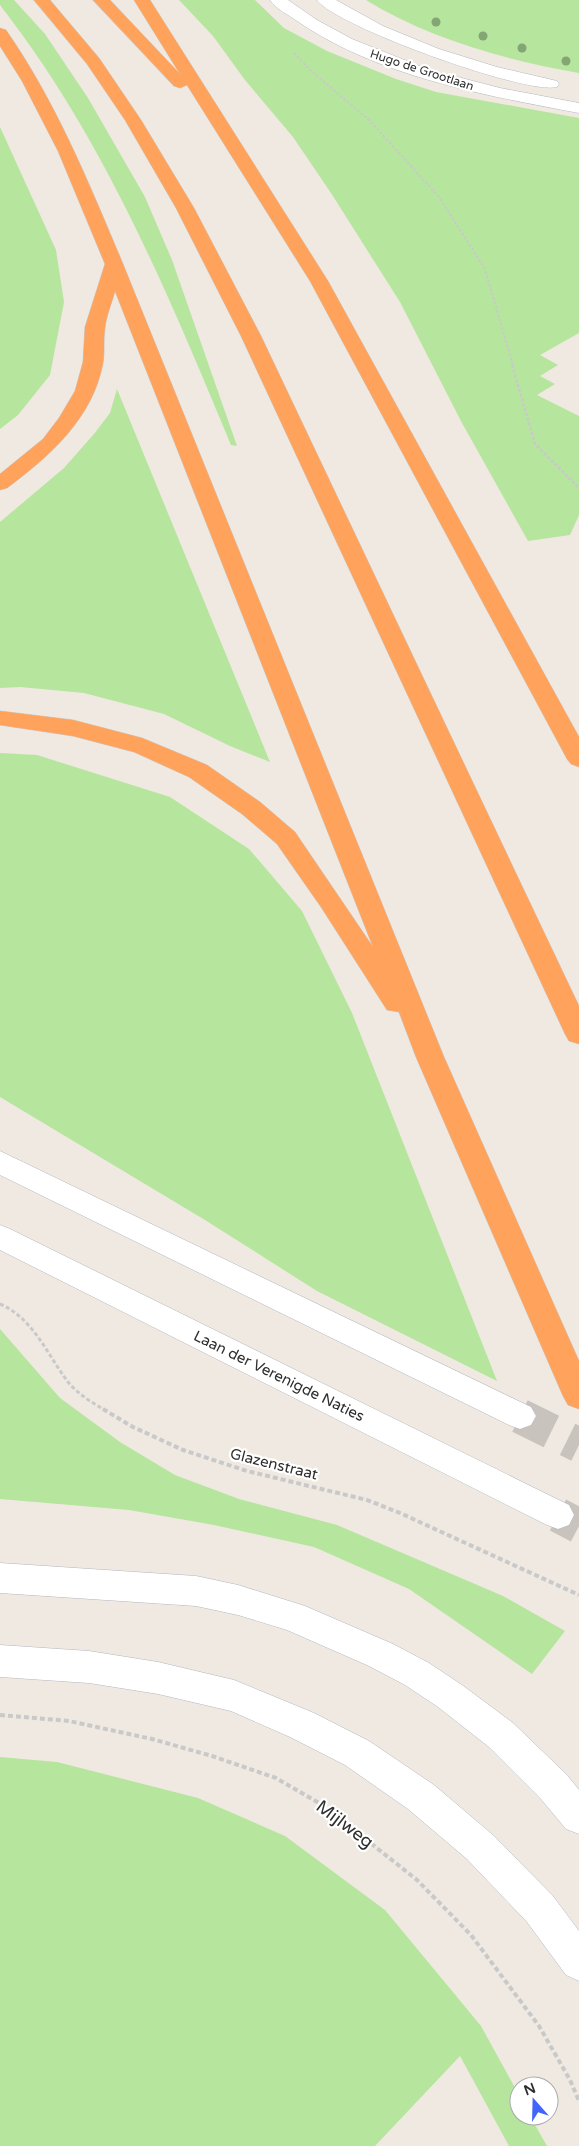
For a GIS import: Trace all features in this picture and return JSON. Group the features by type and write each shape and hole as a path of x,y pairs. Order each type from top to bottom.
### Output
{"highway":[{"path":"42,0 98,69 133,120 185,208 251,336 579,1034"},
{"path":"101,0 218,124"},
{"path":"142,0 218,124 319,281 579,760"},
{"path":"0,33 30,81 67,151 114,264 430,1057 579,1396"},
{"path":"0,484 50,443 68,420 85,391 93,362 95,327 114,264"},
{"path":"0,718 73,728 142,746 198,771 251,808 286,838 330,901 430,1057"}],"main road":[{"name":"Hugo de Grootlaan","path":"278,0 314,25 344,41 403,66 489,91 579,108"},
{"name":"Hugo de Grootlaan","path":"325,0 373,28 428,50 519,78 564,87"},
{"path":"0,1162 520,1416"},
{"name":"Laan der Verenigde Naties","path":"0,1237 558,1515"},
{"path":"0,1578 196,1591 238,1600 310,1624 381,1655 417,1674 450,1696 501,1736 554,1787 579,1817"},
{"path":"0,1661 89,1667 158,1678 234,1696 302,1725 357,1754 421,1797 480,1847 540,1909 579,1962"}],"path":[{"path":"289,48 309,69 370,121 439,197 484,269 535,444 579,488"},
{"name":"Glazenstraat","path":"0,1304 14,1310 45,1345 69,1383 94,1404 133,1427 182,1450 247,1471 367,1500 400,1513 579,1596"},
{"name":"Mijlweg","path":"0,1715 69,1721 152,1739 212,1756 276,1778 324,1806 418,1880 471,1934 539,2026 570,2080 579,2101"}],"green space":[{"path":"0,0 14,0 45,34 88,98 145,197 172,260 237,446 231,445 157,273 101,162 71,108 37,55 0,5"},
{"path":"179,0 255,0 284,28 327,51 396,79 436,92 579,118 579,333 540,355 558,365 540,376 555,384 537,395 579,416 579,515 570,535 528,541 462,423 400,302 331,193 293,137 245,80 213,36"},
{"path":"366,0 579,0 579,73 524,62 442,37 390,14"},
{"path":"0,127 56,250 64,302 50,375 18,415 0,429"},
{"path":"117,389 270,762 230,746 164,714 84,693 20,687 0,688 0,522 64,468 94,434 110,413"},
{"path":"0,753 37,755 170,797 249,849 302,911 352,1013 497,1381 317,1291 205,1220 0,1097"},
{"path":"0,1329 60,1398 120,1442 175,1475 239,1499 337,1525 503,1596 565,1631 532,1674 409,1589 314,1547 214,1525 129,1510 0,1499"},
{"path":"0,1757 57,1762 198,1798 285,1836 385,1910 481,2026 509,2077 509,2126 536,2126 547,2146 509,2146 460,2056 375,2146 0,2146"}],"tunnel":[{"path":"520,1416 579,1445"},
{"path":"558,1515 579,1526"}]}
